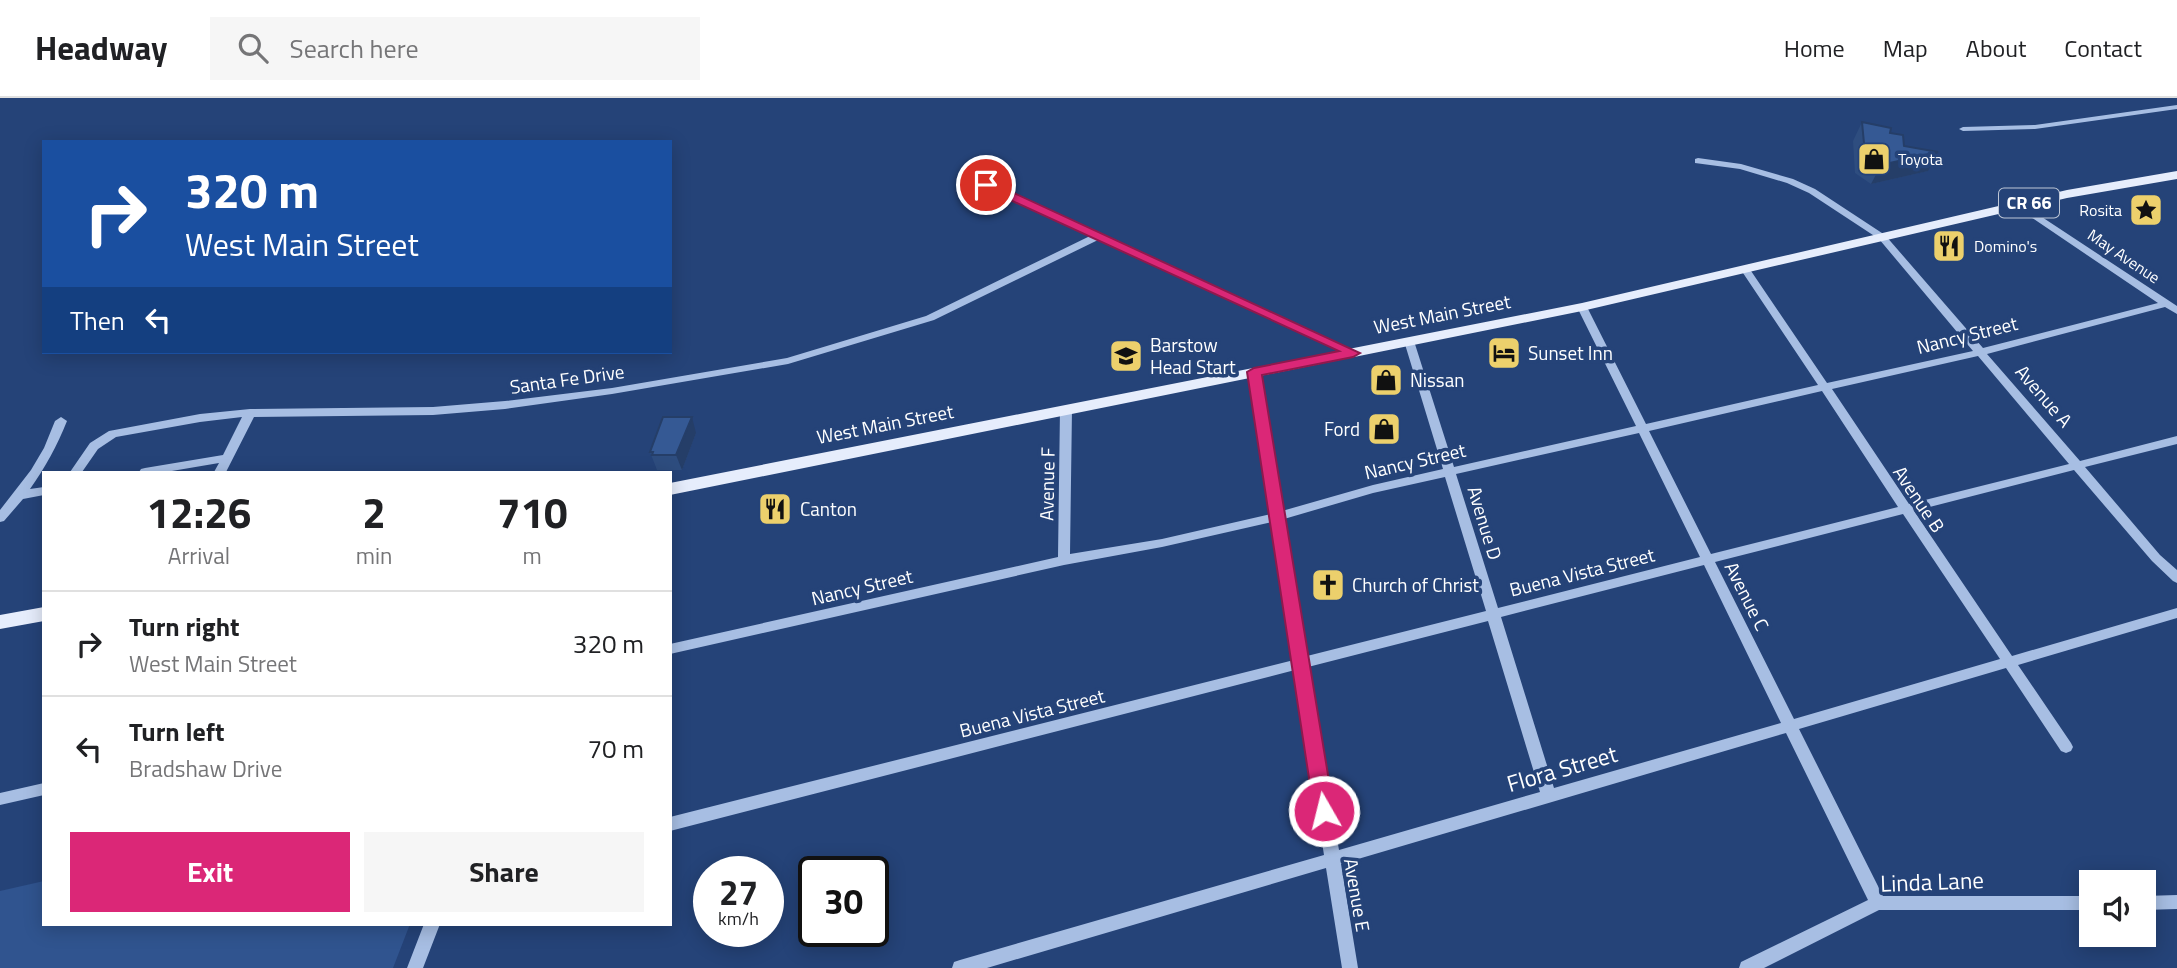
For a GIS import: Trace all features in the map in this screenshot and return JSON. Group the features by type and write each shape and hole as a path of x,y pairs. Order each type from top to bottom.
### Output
{"main road":[{"name":"West Main Street","path":"672,489 1582,307 2019,205 2177,175"},
{"path":"0,622 42,614"}],"street":[{"path":"1963,129 2035,127 2177,107"},
{"name":"Avenue A","path":"1698,161 1741,167 1790,181 1812,191 1882,237 2156,558 2177,578"},
{"path":"986,185 1353,353"},
{"name":"May Avenue","path":"2019,205 2177,311"},
{"name":"Santa Fe Drive","path":"77,471 94,446 113,434 250,413 433,411 505,405 612,391 788,361 930,318 1096,237"},
{"name":"Avenue B","path":"1746,270 2066,747"},
{"name":"Nancy Street","path":"672,649 1064,559 1162,543 1278,517 1373,489 1981,352 2166,304"},
{"name":"Avenue C","path":"1582,307 1878,903"},
{"name":"Avenue D","path":"1409,341 1549,796"},
{"name":"Avenue E","path":"1254,372 1350,968"},
{"name":"Avenue F","path":"1064,559 1066,409"},
{"path":"220,471 250,413"},
{"path":"0,518 20,495 53,445 61,421"},
{"name":"Buena Vista Street","path":"672,823 2177,440"},
{"path":"151,471 228,458"},
{"path":"20,495 42,491"},
{"name":"Flora Street","path":"960,968 2177,613"},
{"path":"0,799 42,789"},
{"path":"2156,902 2177,902"},
{"name":"Linda Lane","path":"1747,968 1878,903 2079,903"},
{"path":"415,968 431,926"}],"shaded area":[{"path":"42,881 42,926 409,926 393,968 0,968 0,891"}],"building":[{"path":"1862,122 1891,128 1890,133 1903,135 1904,146 1938,152 1881,165 1865,154"},
{"path":"663,417 692,417 676,455 652,455 653,452 650,452"}],"place":[{"name":"Toyota","path":"1874,159"},
{"name":"Rosita","path":"2146,210"},
{"name":"Domino's","path":"1949,246"},
{"name":"Sunset Inn","path":"1504,353"},
{"name":"Barstow Head Start","path":"1126,356"},
{"name":"Nissan","path":"1386,380"},
{"name":"Ford","path":"1384,429"},
{"name":"Canton","path":"775,509"},
{"name":"Church of Christ","path":"1328,585"}],"route":[{"path":"986,185 1353,353 1254,372 1303,664 1324,811"}]}
